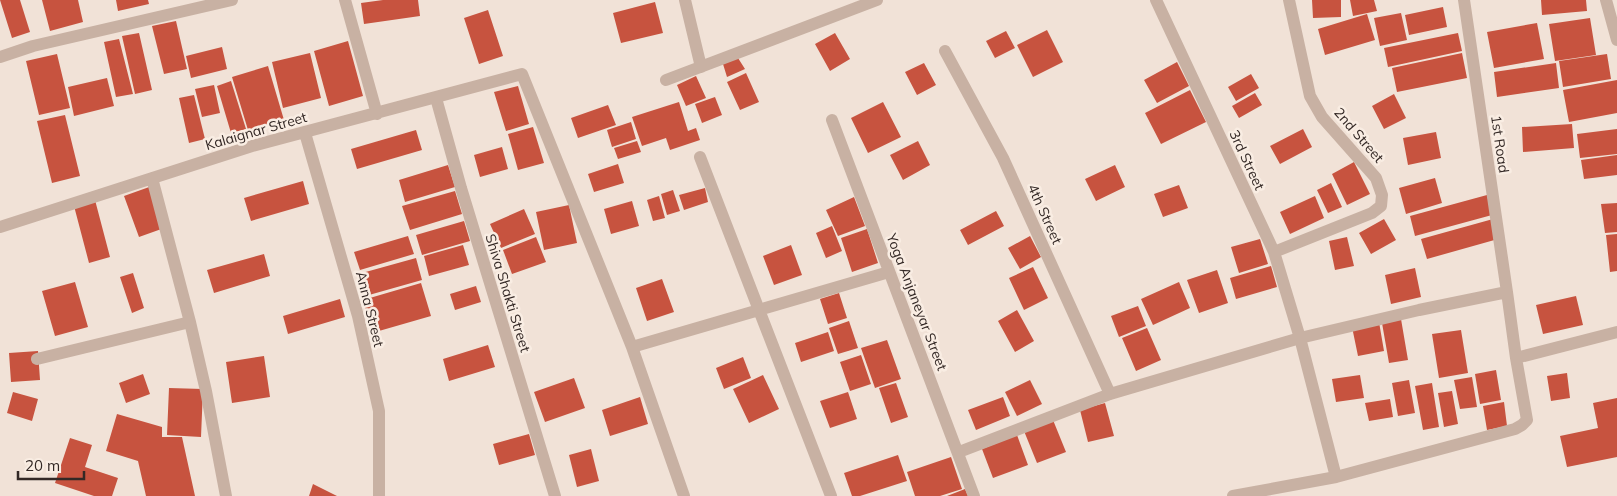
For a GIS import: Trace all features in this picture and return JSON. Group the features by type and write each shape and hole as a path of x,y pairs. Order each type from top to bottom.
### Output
{"street":[{"path":"0,57 33,46 232,0"},
{"path":"345,0 377,114"},
{"path":"685,0 701,67"},
{"path":"666,80 877,0"},
{"name":"3rd Street","path":"1156,0 1274,252 1300,338 1336,477"},
{"name":"2nd Street","path":"1274,252 1372,213 1381,206 1382,195 1376,178 1322,117 1310,96 1289,0"},
{"name":"1st Road","path":"1336,477 1522,425 1527,420 1516,358 1464,0"},
{"path":"1606,0 1617,40"},
{"name":"4th Street","path":"946,51 1003,158 1110,394"},
{"name":"Kalaignar Street","path":"0,227 252,146 522,74 632,348"},
{"name":"Shiva Shakti Street","path":"436,98 461,188 555,496"},
{"name":"Yoga Anjaneyar Street","path":"832,120 888,272 959,452 974,496"},
{"name":"Anna Street","path":"305,133 358,316 379,411 379,496"},
{"path":"700,157 831,496"},
{"path":"152,178 190,322 226,496"},
{"path":"684,496 632,348 888,272"},
{"path":"959,452 1110,394 1300,338 1419,310 1507,292"},
{"path":"37,359 190,322"},
{"path":"1516,358 1617,332"},
{"path":"1233,496 1336,477"}],"building":[{"path":"0,0 20,0 30,32 12,38"},
{"path":"42,0 78,0 83,22 50,31"},
{"path":"116,0 148,0 149,4 118,11"},
{"path":"383,0 418,0 420,16 364,24 361,3"},
{"path":"1312,0 1341,0 1341,17 1313,18"},
{"path":"1350,0 1374,0 1377,11 1353,16"},
{"path":"1541,0 1586,0 1587,11 1542,15"},
{"path":"655,2 663,33 621,43 613,13"},
{"path":"1443,7 1447,27 1409,35 1405,15"},
{"path":"488,10 503,56 479,64 464,18"},
{"path":"1401,13 1407,40 1380,46 1374,18"},
{"path":"1367,14 1375,40 1325,55 1318,29"},
{"path":"1590,18 1596,55 1555,61 1549,24"},
{"path":"176,21 187,69 164,74 152,26"},
{"path":"1537,23 1544,59 1494,68 1487,32"},
{"path":"1047,30 1063,62 1033,77 1017,45"},
{"path":"1006,31 1015,48 995,58 986,41"},
{"path":"139,33 152,90 135,94 122,36"},
{"path":"835,33 850,59 830,71 815,44"},
{"path":"1458,33 1462,51 1388,67 1384,48"},
{"path":"119,39 133,94 116,97 104,42"},
{"path":"348,41 363,96 329,106 314,51"},
{"path":"222,47 227,69 191,78 186,56"},
{"path":"310,53 321,98 283,108 272,62"},
{"path":"1462,53 1467,78 1397,92 1392,68"},
{"path":"57,54 70,108 39,115 26,61"},
{"path":"1607,54 1611,79 1563,87 1559,61"},
{"path":"738,58 745,69 727,77 723,64"},
{"path":"1177,62 1189,86 1157,103 1144,80"},
{"path":"924,63 936,85 917,95 905,72"},
{"path":"1556,63 1559,88 1497,97 1494,72"},
{"path":"268,66 284,120 248,130 232,77"},
{"path":"746,73 759,102 740,110 727,82"},
{"path":"1251,74 1259,88 1236,101 1228,87"},
{"path":"696,76 706,98 686,106 677,85"},
{"path":"107,78 114,106 74,116 68,87"},
{"path":"1617,80 1617,113 1569,122 1563,90"},
{"path":"231,81 246,129 231,133 217,86"},
{"path":"214,85 220,113 202,117 195,89"},
{"path":"518,86 529,124 506,131 494,92"},
{"path":"1190,90 1206,122 1161,144 1145,113"},
{"path":"1255,93 1262,105 1239,118 1232,106"},
{"path":"1394,94 1406,118 1384,129 1372,106"},
{"path":"194,95 205,139 189,143 179,98"},
{"path":"715,97 722,115 702,123 695,104"},
{"path":"679,102 688,131 696,128 700,140 670,150 666,138 642,146 632,117"},
{"path":"883,102 901,137 868,153 851,118"},
{"path":"608,105 616,125 578,138 571,118"},
{"path":"65,115 80,176 52,183 37,121"},
{"path":"631,122 636,139 612,147 607,130"},
{"path":"1572,124 1574,148 1523,152 1522,127"},
{"path":"533,127 544,163 518,170 508,134"},
{"path":"1303,129 1312,147 1280,164 1270,146"},
{"path":"1617,129 1617,154 1580,158 1577,134"},
{"path":"416,130 422,150 357,169 351,149"},
{"path":"1436,132 1441,158 1408,165 1403,138"},
{"path":"637,141 641,152 618,159 614,148"},
{"path":"918,141 930,165 903,180 890,155"},
{"path":"502,147 508,169 480,177 474,155"},
{"path":"1617,155 1617,175 1584,179 1581,160"},
{"path":"1354,162 1370,194 1347,205 1332,174"},
{"path":"618,164 624,183 594,192 588,174"},
{"path":"448,165 455,187 405,202 399,180"},
{"path":"1115,165 1125,187 1096,201 1085,179"},
{"path":"1435,178 1442,203 1406,214 1399,188"},
{"path":"303,181 309,204 251,221 244,198"},
{"path":"1331,183 1342,207 1328,213 1317,190"},
{"path":"1179,185 1188,208 1163,217 1154,194"},
{"path":"152,186 167,227 139,237 124,196"},
{"path":"705,188 708,202 684,210 679,195"},
{"path":"673,190 680,211 667,215 661,194"},
{"path":"455,191 462,214 410,230 402,206"},
{"path":"1487,195 1492,215 1415,236 1410,216"},
{"path":"659,196 665,218 653,221 647,200"},
{"path":"1315,196 1324,218 1290,234 1280,212"},
{"path":"854,197 865,226 838,236 826,210"},
{"path":"95,200 110,257 89,263 74,206"},
{"path":"632,201 639,226 611,234 604,209"},
{"path":"1617,203 1617,232 1605,233 1601,204"},
{"path":"569,205 577,243 544,250 536,212"},
{"path":"524,209 535,234 501,248 490,224"},
{"path":"996,211 1004,226 968,245 960,230"},
{"path":"1384,219 1396,240 1371,254 1359,233"},
{"path":"1493,219 1498,239 1427,259 1421,239"},
{"path":"464,221 470,241 422,255 416,235"},
{"path":"832,226 842,251 826,258 816,233"},
{"path":"867,229 878,263 852,272 841,238"},
{"path":"1617,234 1617,271 1610,272 1606,235"},
{"path":"408,236 414,254 360,270 354,252"},
{"path":"1030,236 1041,257 1020,269 1008,248"},
{"path":"536,237 546,262 512,274 503,250"},
{"path":"1347,237 1354,266 1335,270 1329,241"},
{"path":"1260,239 1268,264 1239,273 1231,247"},
{"path":"463,245 469,265 429,276 424,256"},
{"path":"791,245 802,275 774,285 763,256"},
{"path":"264,254 270,276 214,293 207,270"},
{"path":"416,258 422,280 369,295 362,273"},
{"path":"1271,266 1277,287 1236,299 1230,278"},
{"path":"1033,267 1048,298 1024,310 1009,278"},
{"path":"1415,268 1421,297 1391,304 1385,275"},
{"path":"1217,270 1228,303 1199,313 1187,280"},
{"path":"133,273 144,308 132,313 120,277"},
{"path":"662,279 674,312 647,321 636,288"},
{"path":"75,282 88,327 55,336 42,291"},
{"path":"1179,282 1190,308 1153,325 1141,299"},
{"path":"421,283 431,316 372,333 363,300"},
{"path":"476,286 481,302 455,310 450,294"},
{"path":"839,293 847,318 828,324 820,299"},
{"path":"1576,296 1583,325 1543,334 1536,305"},
{"path":"340,299 345,317 288,334 283,316"},
{"path":"1138,306 1146,326 1119,337 1111,316"},
{"path":"1017,310 1034,341 1015,352 998,321"},
{"path":"1401,319 1408,360 1389,363 1382,323"},
{"path":"849,321 858,348 838,354 829,328"},
{"path":"1379,322 1384,351 1358,356 1352,327"},
{"path":"1147,328 1161,360 1136,371 1122,338"},
{"path":"1461,330 1468,373 1439,378 1432,334"},
{"path":"828,332 834,351 801,362 795,343"},
{"path":"887,340 901,379 875,388 861,348"},
{"path":"488,345 495,367 449,381 443,359"},
{"path":"38,351 40,380 11,382 9,353"},
{"path":"861,355 871,384 850,391 840,362"},
{"path":"264,356 270,397 232,403 226,362"},
{"path":"743,357 751,378 724,389 716,368"},
{"path":"1496,370 1501,400 1480,404 1475,374"},
{"path":"1567,373 1570,398 1551,401 1547,376"},
{"path":"143,374 150,394 126,403 119,383"},
{"path":"763,375 779,409 749,423 733,389"},
{"path":"1360,375 1364,398 1336,402 1332,379"},
{"path":"1472,377 1477,407 1460,409 1454,380"},
{"path":"574,378 585,408 545,422 534,392"},
{"path":"1030,380 1042,404 1017,416 1005,392"},
{"path":"1409,380 1415,413 1398,416 1392,383"},
{"path":"896,383 908,417 891,423 879,388"},
{"path":"1432,383 1439,427 1423,430 1415,386"},
{"path":"169,388 203,389 201,437 167,435"},
{"path":"1452,391 1458,424 1444,427 1438,393"},
{"path":"13,392 38,399 32,421 7,413"},
{"path":"848,392 857,419 830,428 820,401"},
{"path":"640,397 648,424 610,436 602,410"},
{"path":"1003,397 1010,416 976,430 968,410"},
{"path":"1617,398 1617,457 1567,467 1560,436 1598,428 1593,403"},
{"path":"1390,399 1393,417 1369,421 1365,403"},
{"path":"1504,402 1507,426 1487,430 1483,406"},
{"path":"1105,403 1114,436 1088,442 1080,410"},
{"path":"117,414 162,427 162,437 182,437 195,496 146,496 138,461 106,451"},
{"path":"1053,420 1066,452 1037,463 1024,431"},
{"path":"529,434 535,455 499,465 493,444"},
{"path":"1017,435 1028,465 993,478 982,449"},
{"path":"70,438 92,445 85,467 118,478 112,496 94,496 55,483"},
{"path":"591,449 599,481 577,487 569,455"},
{"path":"898,455 907,481 860,496 852,496 844,473"},
{"path":"951,457 962,489 940,496 915,496 907,472"},
{"path":"313,484 337,496 309,496"},
{"path":"965,489 968,496 947,496"}]}
